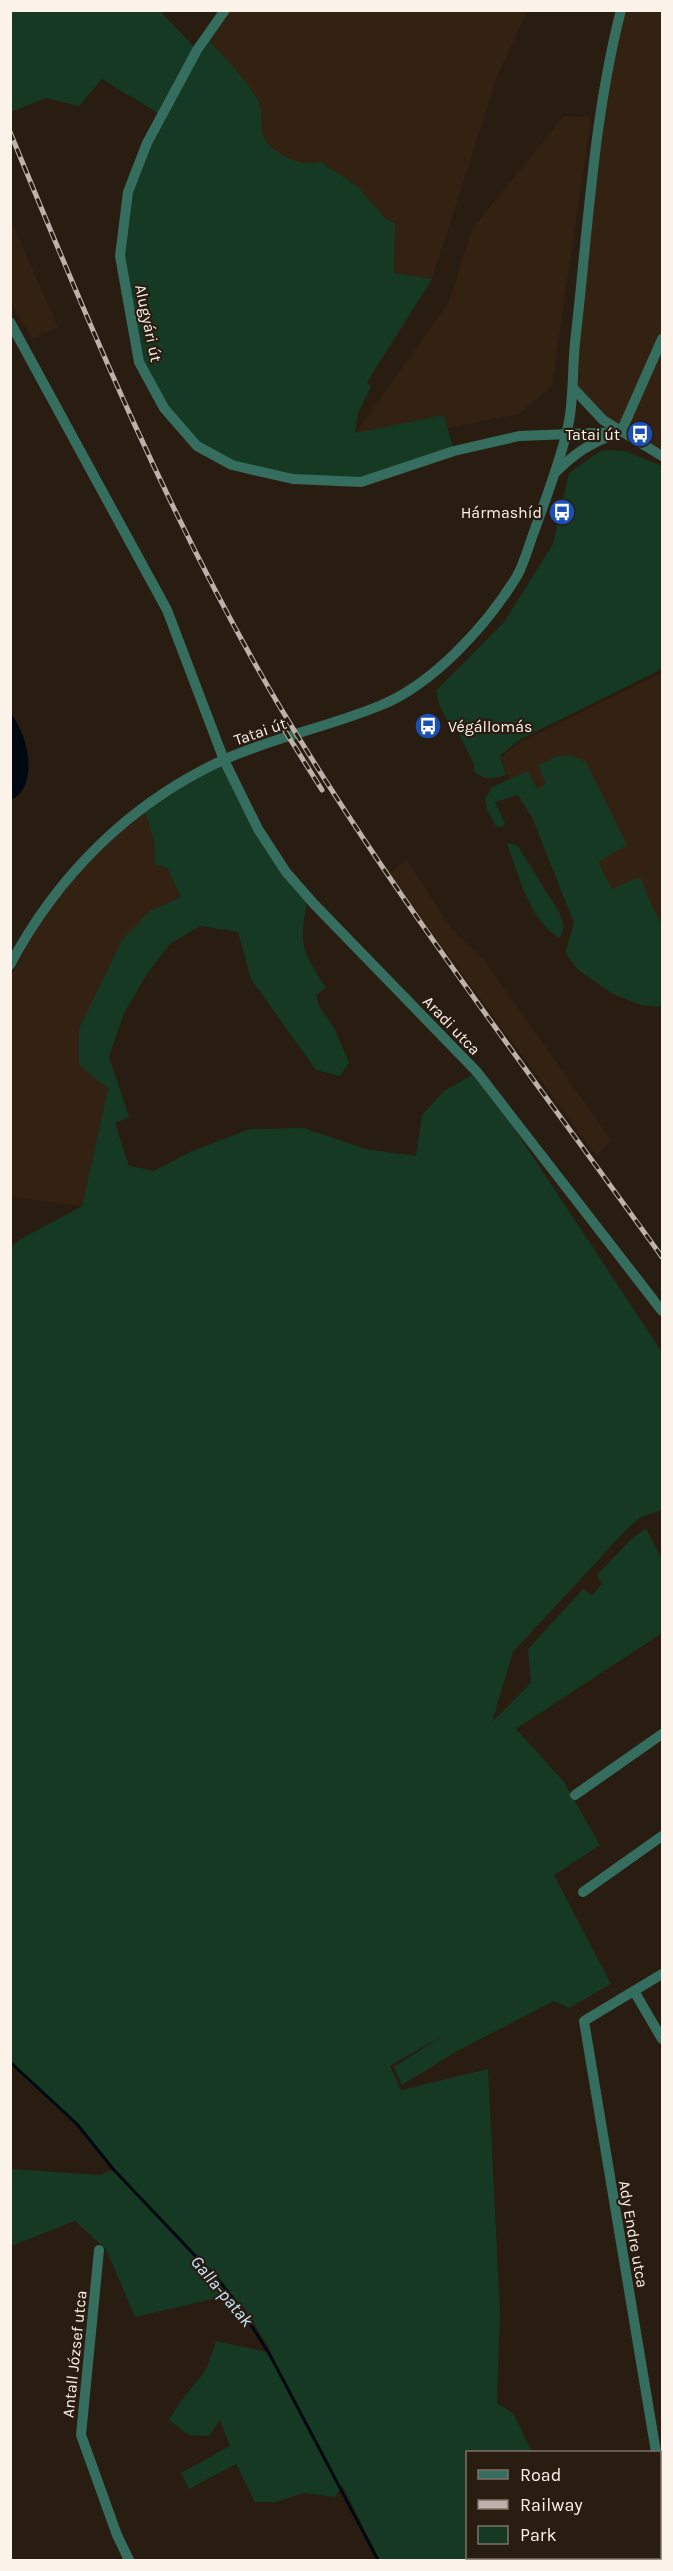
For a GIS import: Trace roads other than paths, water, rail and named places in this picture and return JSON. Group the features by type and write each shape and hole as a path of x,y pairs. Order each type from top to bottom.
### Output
{"street":[{"name":"Alugyári út","path":"225,10 197,50 147,142 128,192 120,256 139,362 164,408 197,446 232,465 293,479 361,482 479,444 519,436 621,432"},
{"name":"Tatai út","path":"10,322 167,610 224,760 382,705 420,682 458,653 518,574 553,475 567,433 590,213 595,142 621,10"},
{"path":"553,475 588,445 621,432 663,339"},
{"path":"573,388 588,406 621,432 663,456"},
{"path":"10,965 53,895 96,847 134,814 164,793 224,760"},
{"name":"Aradi utca","path":"224,760 258,829 286,872 314,904 477,1072 663,1311"},
{"path":"575,1795 663,1734"},
{"path":"583,1892 663,1836"},
{"path":"663,1974 634,1991 663,2039"},
{"name":"Ady Endre utca","path":"634,1991 584,2021 656,2451"},
{"name":"Antall József utca","path":"99,2250 81,2435 117,2535 129,2560"},
{"path":"661,2479 663,2496"}],"waterway":[{"name":"Galla-patak","path":"10,2062 77,2124 114,2170 221,2283 239,2306 270,2355 378,2560"}],"railway":[{"path":"10,132 133,422 202,564 277,702 321,774 415,914 662,1257"},
{"path":"285,731 322,790"}],"place":[{"name":"Tatai út","path":"640,434"},
{"name":"Hármashíd","path":"562,512"},
{"name":"Végállomás","path":"428,726"}]}
